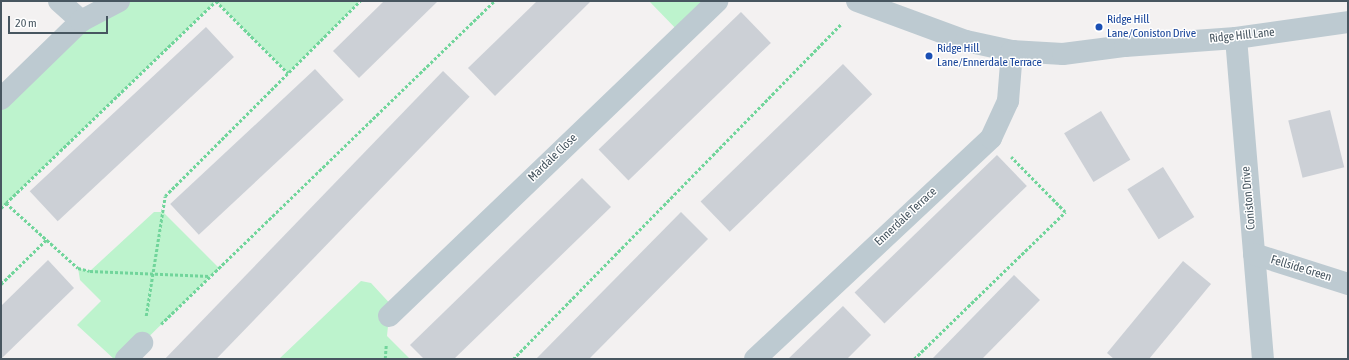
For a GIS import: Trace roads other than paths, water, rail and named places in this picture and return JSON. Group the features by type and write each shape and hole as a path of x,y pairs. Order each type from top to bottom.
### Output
{"street":[{"path":"59,1 81,21"},
{"path":"1,99 81,21 119,1"},
{"name":"Mardale Close","path":"389,316 718,1"},
{"name":"Ridge Hill Lane","path":"859,2 966,41 1012,50 1063,54 1125,46 1236,38 1348,22"},
{"name":"Coniston Drive","path":"1236,38 1263,359"},
{"name":"Ennerdale Terrace","path":"755,359 991,138 1008,101 1012,50"},
{"name":"Fellside Green","path":"1254,254 1348,284"},
{"path":"126,359 142,342"}],"place":[{"name":"Ridge Hill Lane/Coniston Drive","path":"1099,27"},
{"name":"Ridge Hill Lane/Ennerdale Terrace","path":"929,56"}]}
